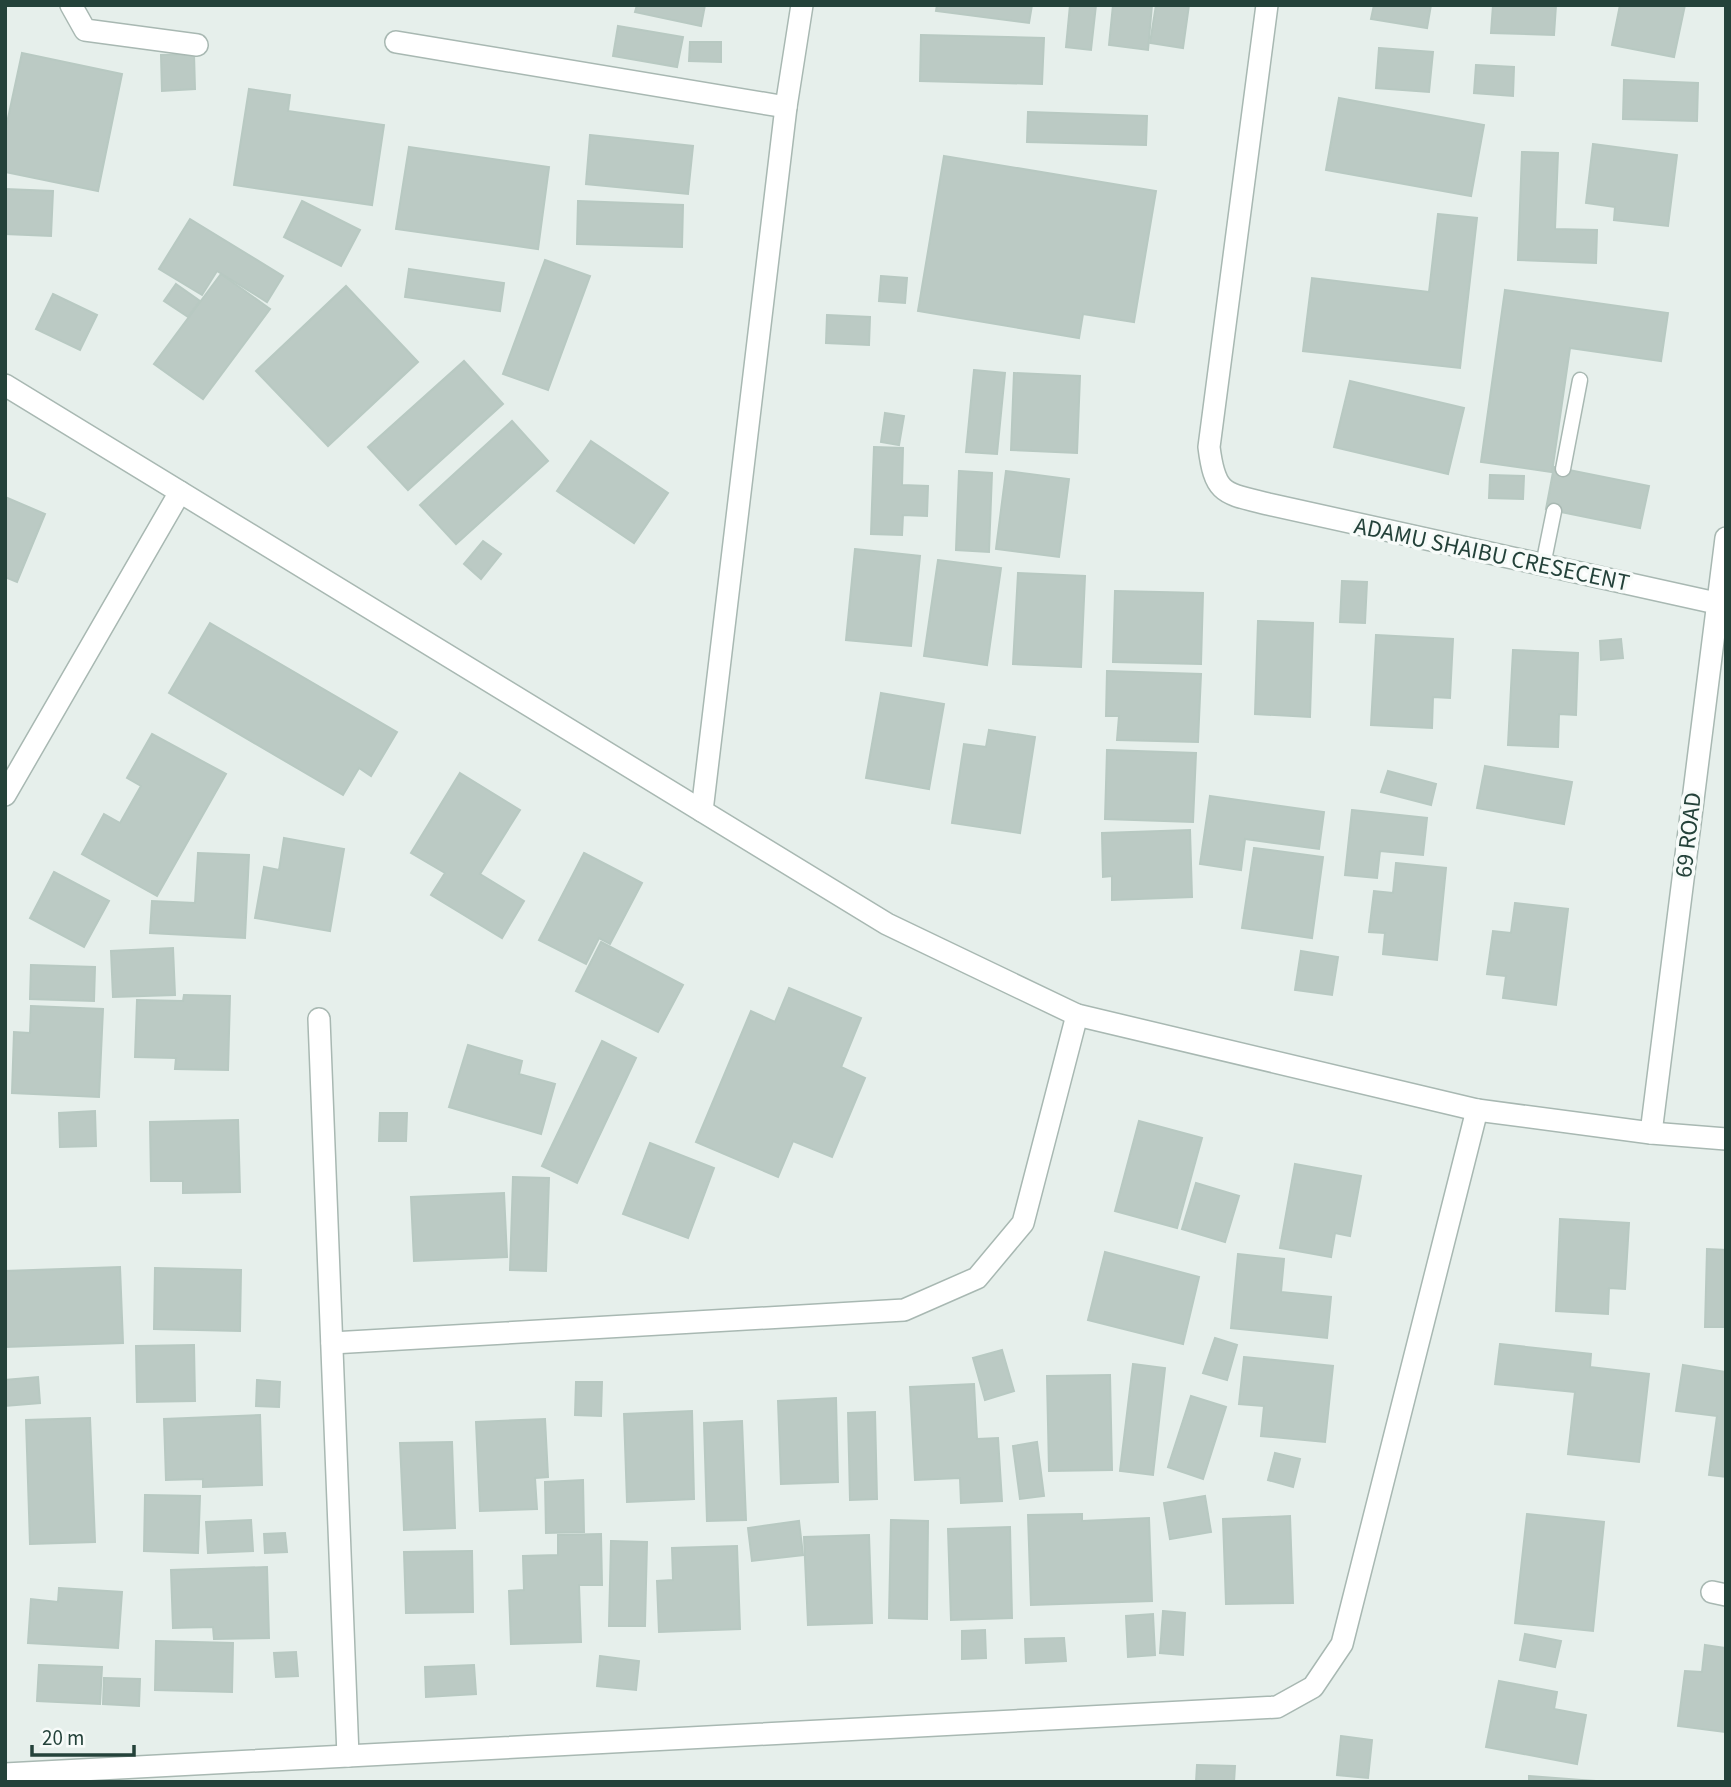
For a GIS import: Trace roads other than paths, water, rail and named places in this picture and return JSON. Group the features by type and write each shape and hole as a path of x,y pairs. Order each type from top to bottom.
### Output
{"street":[{"path":"71,5 85,30 197,45"},
{"path":"702,811 786,107 802,5"},
{"name":"ADAMU SHAIBU CRESECENT","path":"1268,5 1209,447 1212,474 1220,488 1237,496 1268,504 1716,603"},
{"path":"396,42 786,107"},
{"path":"5,385 887,924 1077,1015 1477,1110 1651,1133 1726,1139"},
{"path":"5,795 180,492"},
{"name":"69 ROAD","path":"1651,1133 1726,538"},
{"path":"332,1343 904,1310 977,1278 1023,1223 1077,1015"},
{"path":"319,1019 348,1756"},
{"path":"5,1774 1277,1707 1313,1687 1342,1644 1477,1110"}],"lane":[{"path":"1563,469 1580,380"},
{"path":"1543,565 1555,510"}]}
